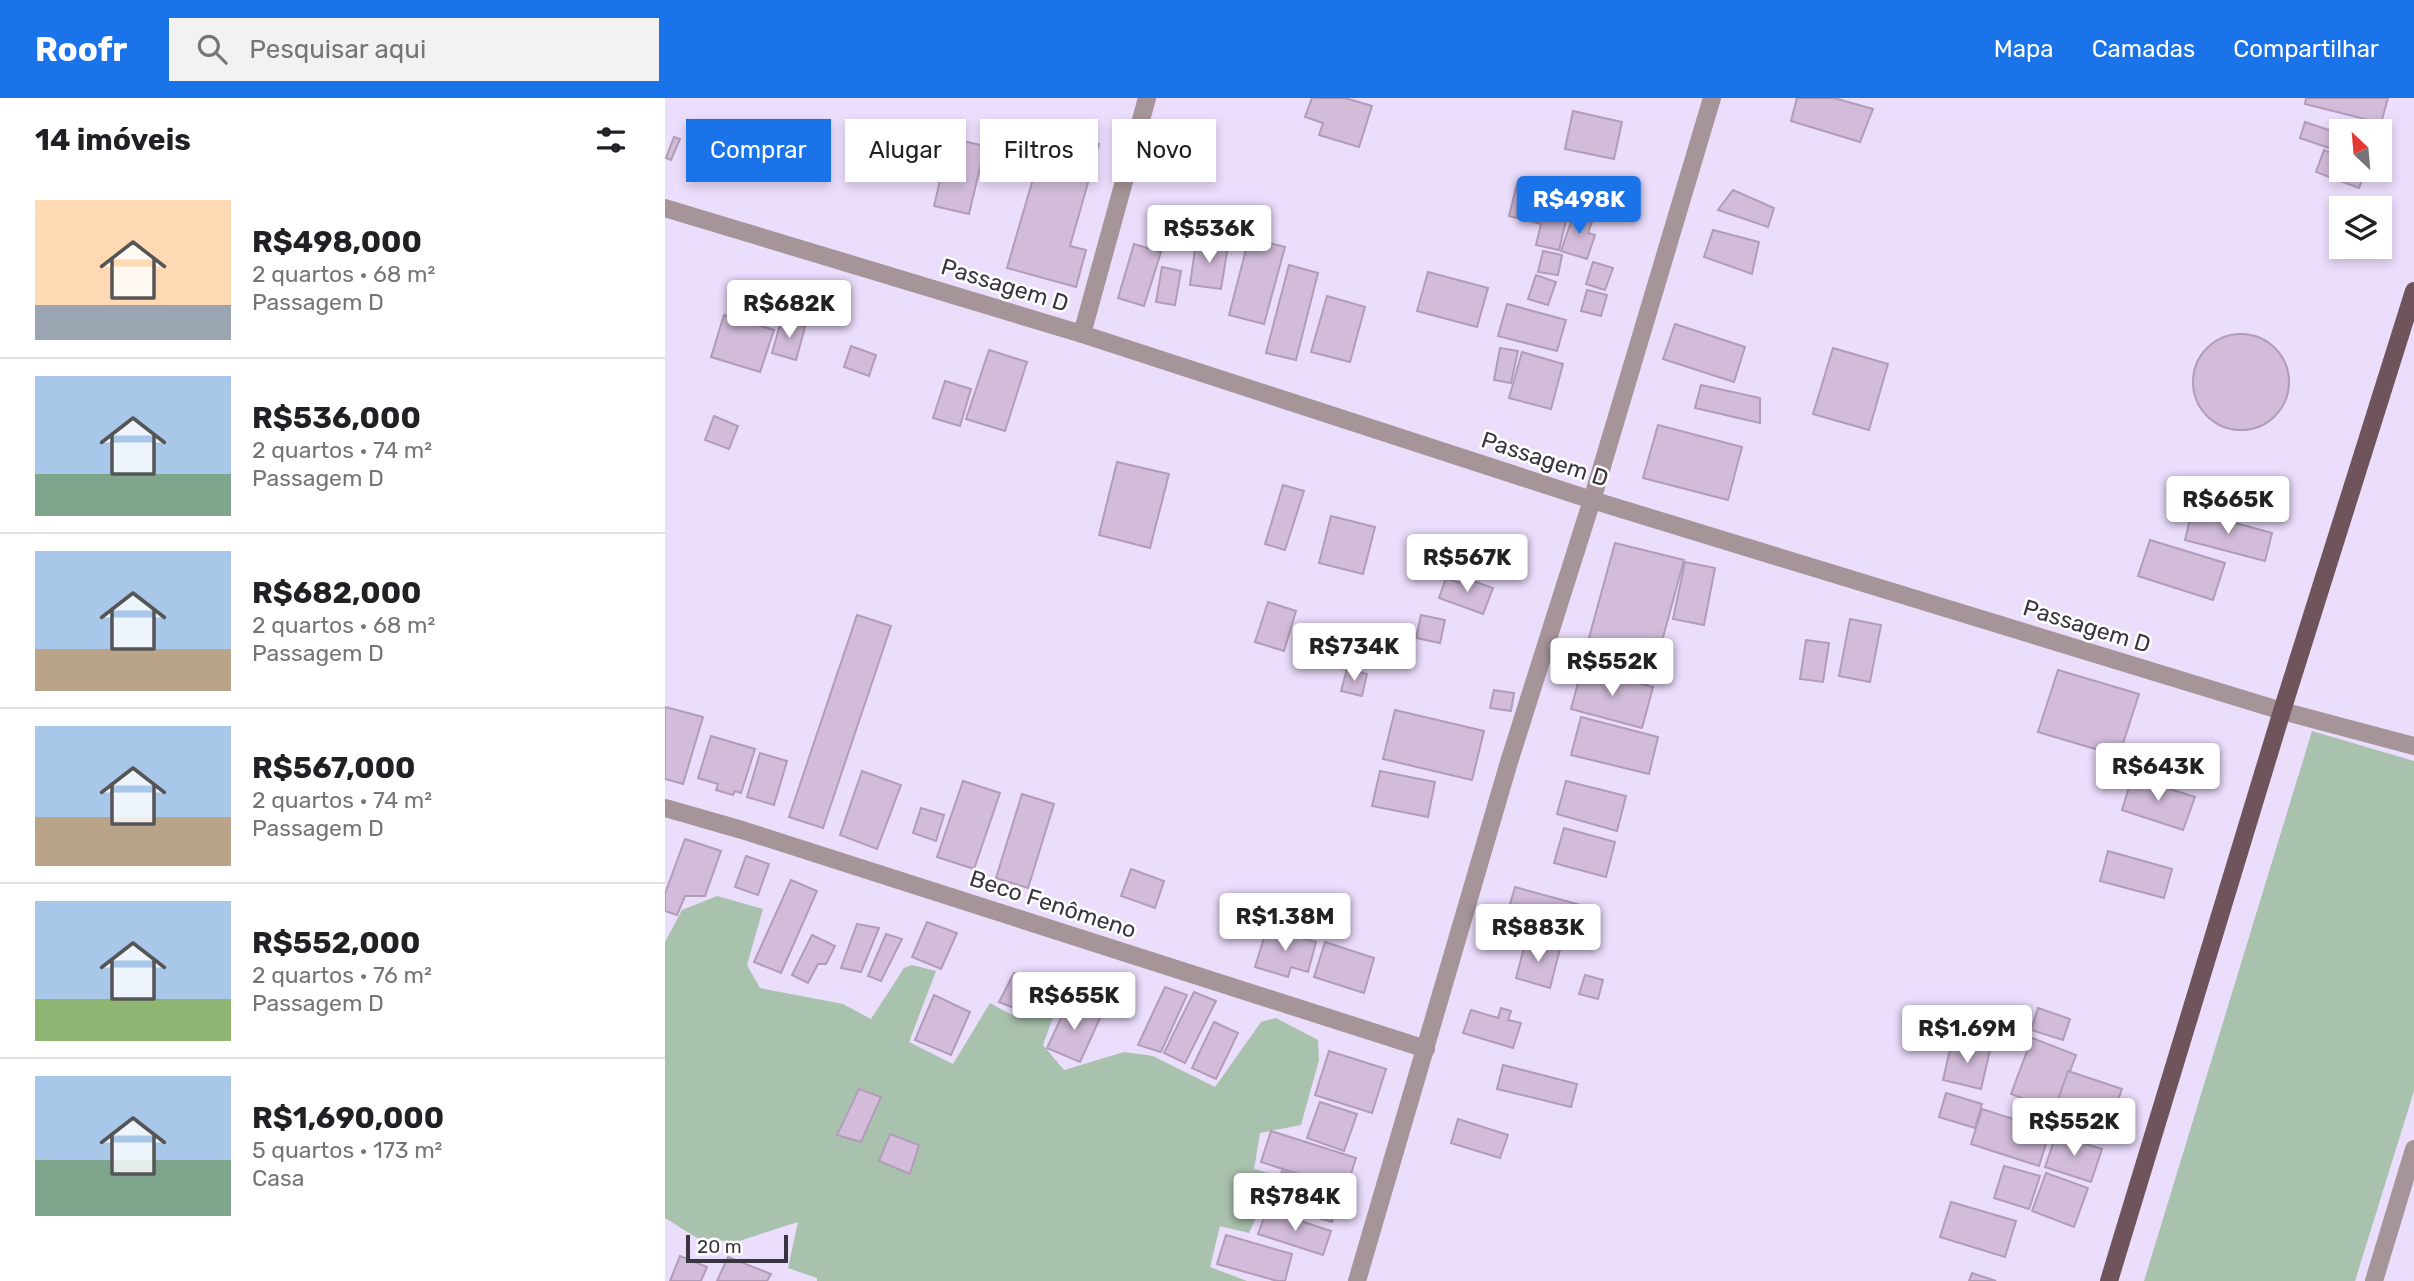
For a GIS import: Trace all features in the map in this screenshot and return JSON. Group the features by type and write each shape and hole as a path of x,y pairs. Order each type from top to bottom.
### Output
{"main road":[{"path":"2109,1281 2282,711 2414,291"}],"street":[{"path":"1082,334 1147,98"},
{"path":"1357,1281 1509,762 1592,500 1712,98"},
{"name":"Passagem D","path":"665,208 1082,334 1592,500 2282,711 2414,746"},
{"name":"Beco Fenômeno","path":"665,808 742,830 1426,1049"},
{"path":"2374,1281 2414,1149"}],"green space":[{"path":"2312,731 2414,761 2414,1091 2355,1281 2144,1281"},
{"path":"717,896 763,909 747,965 760,988 843,1004 871,1019 904,968 912,965 936,971 909,1042 953,1064 990,1003 1014,1016 1045,988 1060,998 1043,1045 1064,1070 1124,1052 1153,1056 1215,1087 1261,1022 1276,1018 1318,1040 1319,1060 1301,1125 1260,1133 1254,1169 1276,1175 1249,1233 1220,1226 1210,1267 1247,1281 817,1281 817,1278 788,1268 798,1222 736,1242 697,1238 665,1218 665,942 682,910"}],"building":[{"path":"1312,98 1345,98 1372,106 1359,147 1319,135 1323,123 1305,117"},
{"path":"1797,98 1834,98 1873,109 1860,142 1791,121"},
{"path":"2306,98 2388,98 2382,119 2365,119 2305,104"},
{"path":"1573,111 1622,122 1614,159 1565,149"},
{"path":"2305,122 2329,130 2329,148 2300,138"},
{"path":"674,137 680,139 671,160 666,158"},
{"path":"966,142 980,145 980,167 969,214 934,206 940,182 966,182"},
{"path":"2324,150 2329,152 2329,177 2316,172"},
{"path":"1032,182 1088,182 1070,246 1086,250 1076,287 1007,268"},
{"path":"2343,182 2361,182 2359,188"},
{"path":"1517,184 1572,196 1559,250 1536,245 1541,224 1509,216"},
{"path":"1733,190 1774,208 1768,227 1718,210"},
{"path":"1575,210 1594,216 1588,233 1595,235 1587,259 1561,251"},
{"path":"1713,230 1759,242 1752,274 1704,257"},
{"path":"1249,238 1285,247 1264,324 1229,315"},
{"path":"1196,242 1228,246 1221,289 1190,285"},
{"path":"1134,244 1161,252 1144,306 1118,298"},
{"path":"1543,251 1562,255 1558,275 1538,272"},
{"path":"1593,262 1613,268 1605,290 1586,284"},
{"path":"1289,265 1318,273 1296,360 1266,353"},
{"path":"1162,267 1181,271 1175,305 1156,302"},
{"path":"1428,272 1488,288 1477,327 1417,311"},
{"path":"1536,275 1556,282 1548,305 1528,299"},
{"path":"1587,290 1607,295 1601,316 1581,311"},
{"path":"1327,296 1365,307 1350,362 1311,352"},
{"path":"1507,304 1566,320 1557,351 1498,336"},
{"path":"724,315 774,330 760,372 711,357"},
{"path":"781,321 805,327 796,360 772,353"},
{"path":"1675,324 1745,347 1734,382 1663,359"},
{"path":"2241,334 2259,338 2275,348 2285,364 2289,382 2285,400 2275,416 2259,426 2241,430 2223,426 2207,416 2197,400 2193,382 2197,364 2207,348 2223,338"},
{"path":"851,346 876,355 869,376 844,367"},
{"path":"1500,348 1518,351 1511,383 1494,380"},
{"path":"1833,348 1888,364 1869,430 1813,414"},
{"path":"989,350 1027,362 1005,431 966,419"},
{"path":"1522,352 1563,364 1551,409 1509,398"},
{"path":"945,381 971,389 960,426 933,418"},
{"path":"1701,385 1760,398 1760,423 1695,408"},
{"path":"714,416 738,426 729,449 705,440"},
{"path":"1658,425 1742,447 1728,500 1643,478"},
{"path":"1117,462 1169,474 1150,548 1099,535"},
{"path":"1283,485 1304,491 1285,550 1265,544"},
{"path":"2192,511 2272,533 2265,561 2185,540"},
{"path":"1331,516 1375,527 1363,574 1319,563"},
{"path":"2150,540 2225,563 2213,600 2138,576"},
{"path":"1615,543 1684,560 1656,663 1587,645"},
{"path":"1425,545 1463,555 1457,577 1419,567"},
{"path":"1685,562 1715,568 1704,625 1673,619"},
{"path":"1462,577 1493,588 1483,614 1439,598 1446,578 1459,583"},
{"path":"1268,602 1296,611 1284,651 1255,642"},
{"path":"857,615 891,626 823,828 789,817"},
{"path":"1421,615 1445,620 1440,643 1416,638"},
{"path":"1850,619 1881,625 1870,682 1839,676"},
{"path":"1806,640 1829,643 1823,682 1800,679"},
{"path":"1582,668 1653,687 1642,728 1571,709"},
{"path":"1347,669 1367,674 1362,696 1341,691"},
{"path":"2058,670 2139,694 2119,756 2038,732"},
{"path":"1494,690 1514,693 1511,711 1490,708"},
{"path":"665,707 703,717 683,784 665,779"},
{"path":"1395,710 1484,731 1472,780 1383,759"},
{"path":"1581,717 1658,737 1649,774 1571,755"},
{"path":"711,736 755,749 741,793 735,791 733,795 716,790 718,784 698,778"},
{"path":"760,753 787,761 774,805 747,797"},
{"path":"862,771 901,785 877,849 840,835"},
{"path":"1380,771 1435,782 1428,817 1372,806"},
{"path":"2132,777 2195,797 2183,830 2122,810"},
{"path":"963,781 1000,793 974,869 937,857"},
{"path":"1566,781 1626,796 1617,831 1557,814"},
{"path":"1022,794 1054,804 1028,888 996,878"},
{"path":"921,808 944,815 936,841 913,833"},
{"path":"1564,828 1615,842 1606,877 1554,863"},
{"path":"685,839 721,851 705,896 685,896 677,915 665,911 665,894"},
{"path":"2108,851 2172,869 2164,898 2100,881"},
{"path":"746,856 769,864 758,895 735,887"},
{"path":"1131,869 1164,881 1155,908 1121,896"},
{"path":"791,880 817,891 781,973 754,962"},
{"path":"1515,887 1584,906 1578,930 1508,911"},
{"path":"927,922 957,933 941,969 912,957"},
{"path":"857,924 879,928 861,972 841,968"},
{"path":"1267,928 1316,942 1308,972 1291,967 1288,977 1255,967"},
{"path":"886,934 902,939 881,981 868,976"},
{"path":"812,935 835,946 826,964 818,964 808,983 792,975"},
{"path":"1526,940 1560,949 1550,988 1516,978"},
{"path":"1325,942 1374,958 1364,993 1314,977"},
{"path":"1014,973 1034,980 1019,1010 999,1002"},
{"path":"1585,975 1603,980 1598,999 1579,994"},
{"path":"1165,987 1187,995 1161,1052 1138,1045"},
{"path":"1194,992 1216,1001 1185,1063 1164,1053"},
{"path":"934,995 970,1012 951,1055 915,1040"},
{"path":"1068,1003 1101,1016 1080,1062 1047,1048"},
{"path":"1501,1008 1511,1011 1508,1020 1521,1023 1513,1048 1463,1033 1471,1010 1498,1018"},
{"path":"2038,1008 2070,1019 2063,1040 2031,1030"},
{"path":"1214,1022 1238,1033 1216,1079 1192,1068"},
{"path":"2032,1038 2076,1055 2055,1111 2011,1094"},
{"path":"1952,1041 1990,1050 1981,1089 1943,1080"},
{"path":"1329,1051 1386,1069 1372,1113 1315,1095"},
{"path":"1503,1065 1577,1084 1571,1107 1497,1089"},
{"path":"2068,1071 2122,1089 2107,1131 2053,1114"},
{"path":"859,1089 881,1097 861,1142 837,1135"},
{"path":"1946,1093 1982,1104 1975,1128 1939,1117"},
{"path":"1320,1102 1357,1114 1344,1151 1307,1138"},
{"path":"1982,1109 2050,1131 2039,1166 1971,1144"},
{"path":"1458,1119 1508,1135 1500,1158 1451,1143"},
{"path":"1271,1131 1356,1158 1346,1189 1261,1162"},
{"path":"890,1134 919,1145 910,1174 879,1161"},
{"path":"2056,1135 2102,1149 2091,1182 2045,1167"},
{"path":"2004,1166 2040,1176 2029,1209 1994,1198"},
{"path":"1282,1171 1341,1190 1332,1222 1271,1204"},
{"path":"2046,1173 2088,1188 2074,1227 2032,1211"},
{"path":"1951,1202 2016,1221 2005,1257 1940,1237"},
{"path":"1267,1210 1331,1231 1323,1255 1258,1234"},
{"path":"1226,1235 1292,1254 1285,1281 1217,1264"},
{"path":"680,1256 707,1267 701,1281 670,1281"},
{"path":"728,1257 771,1274 767,1281 717,1281"},
{"path":"1972,1273 1996,1281 1969,1281"}]}
